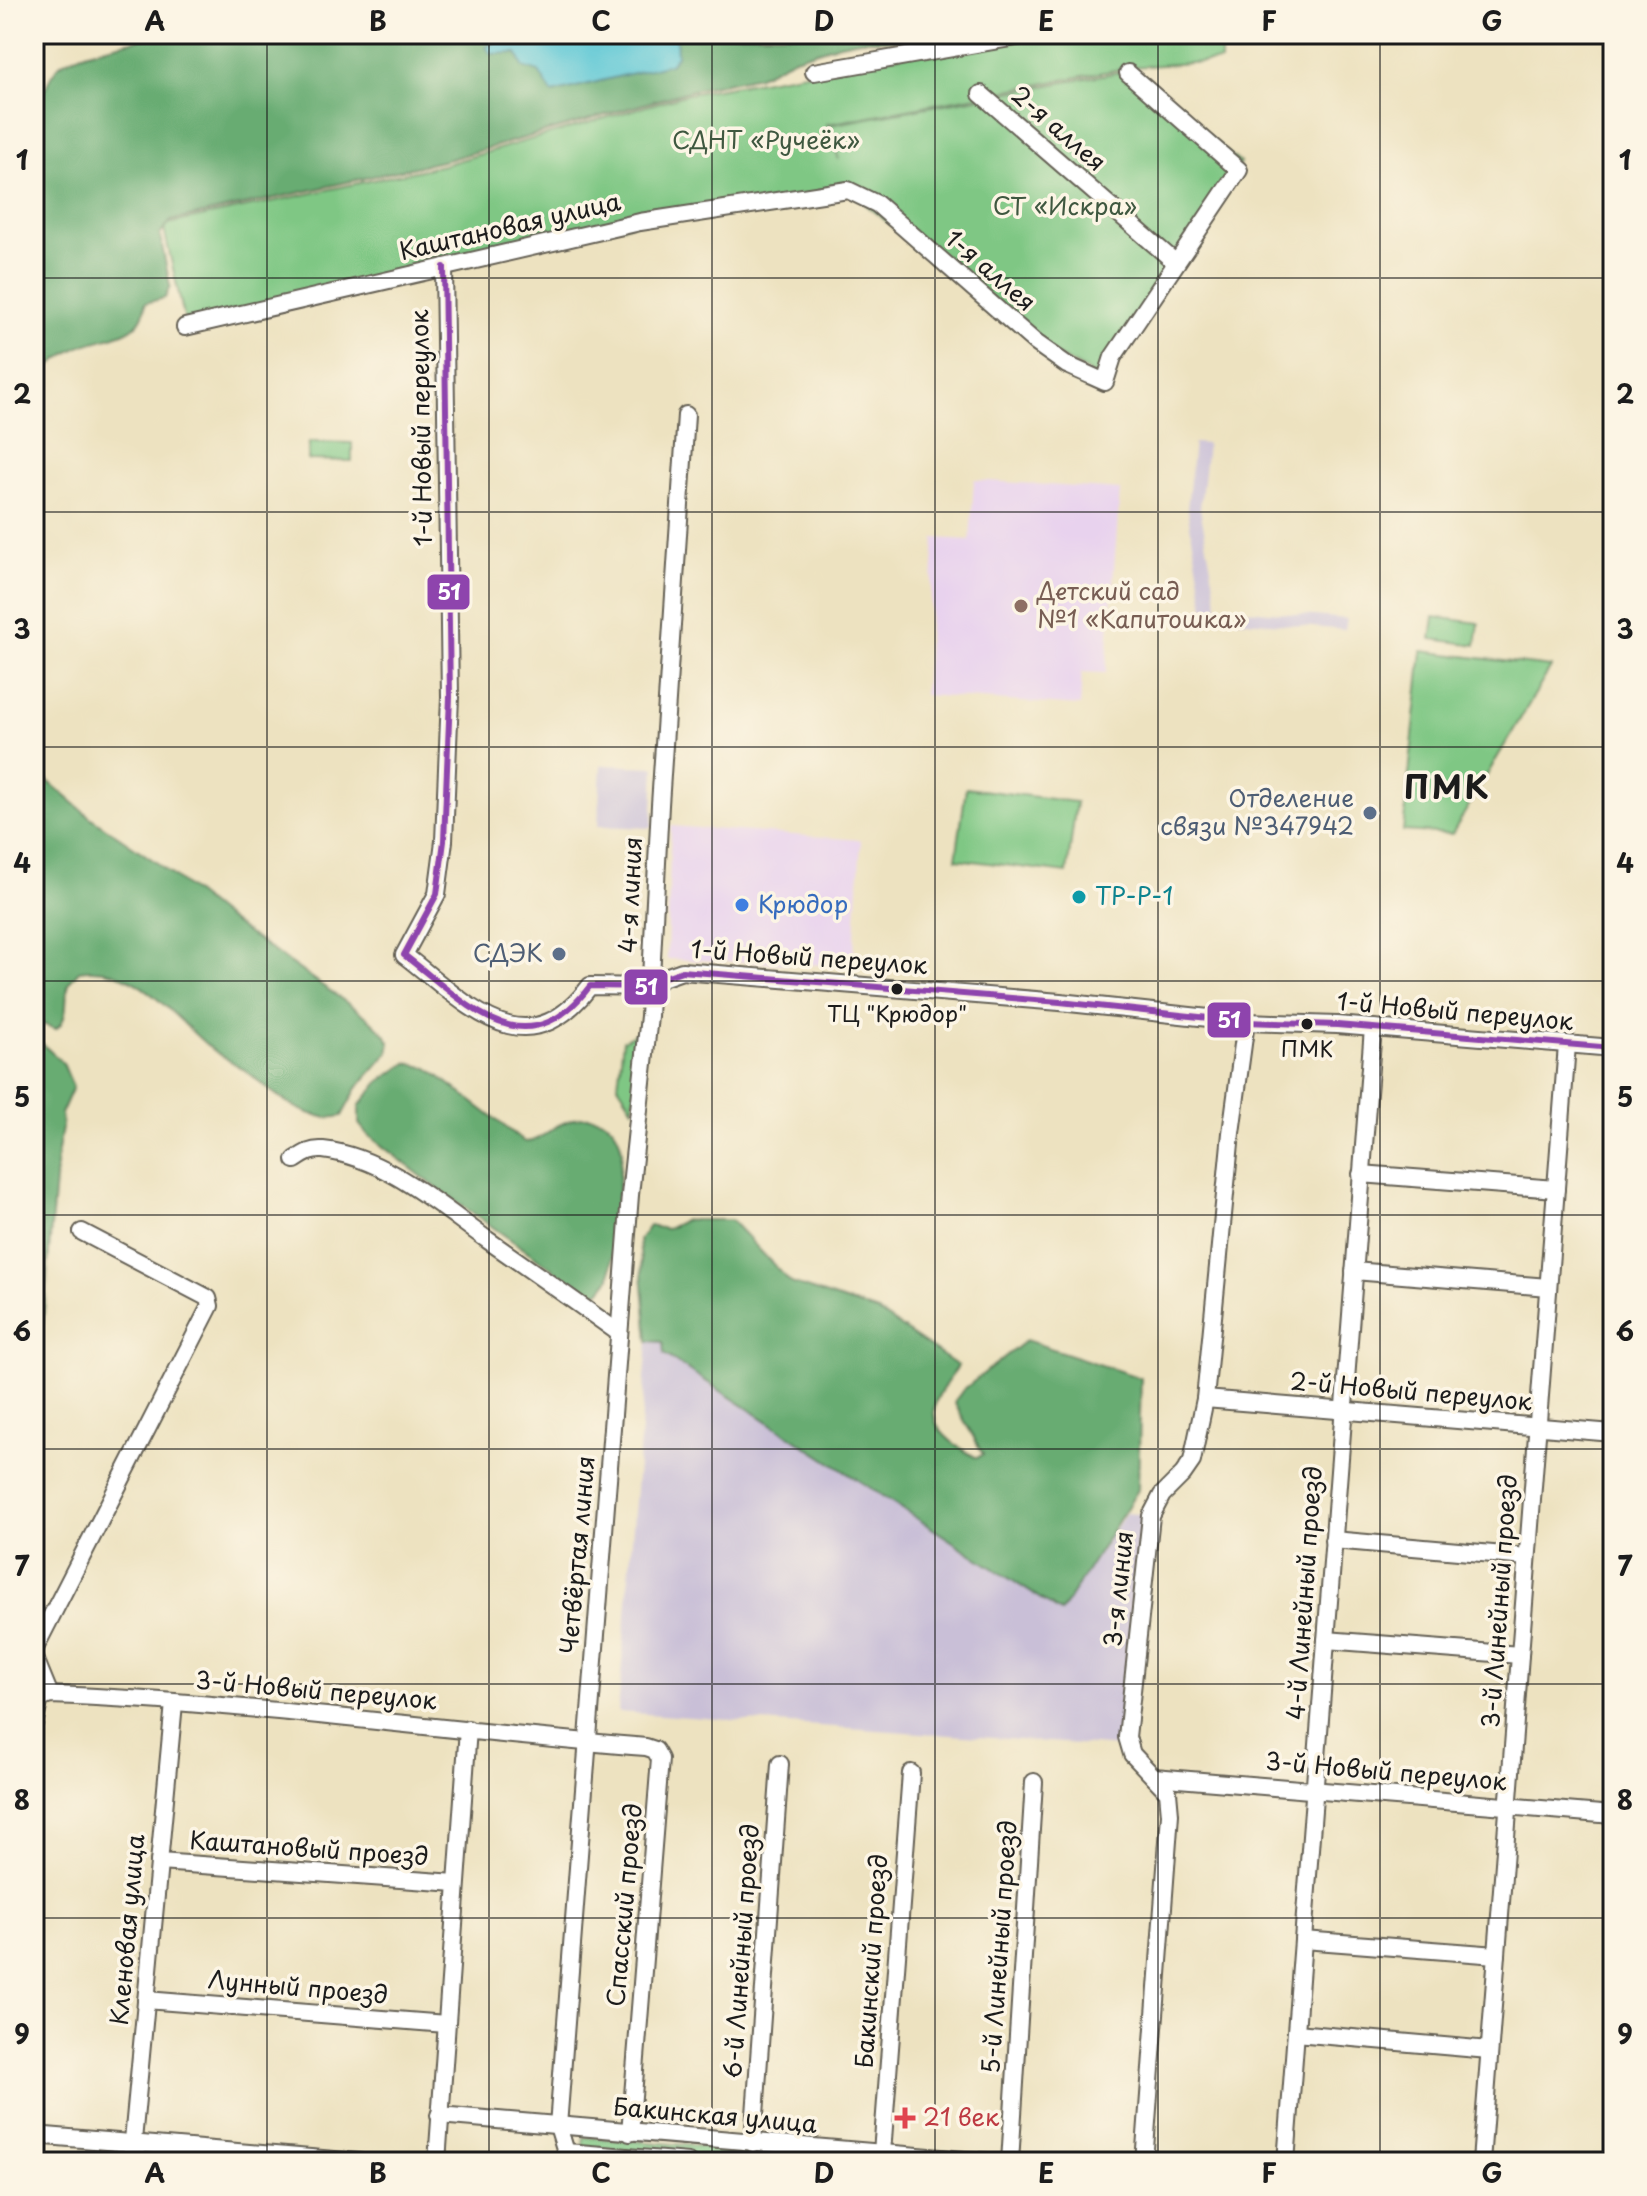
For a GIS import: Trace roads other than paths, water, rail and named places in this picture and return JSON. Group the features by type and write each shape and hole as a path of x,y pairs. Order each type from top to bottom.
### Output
{"street":[{"path":"814,72 1033,34"},
{"path":"1128,73 1239,170 1176,263"},
{"name":"2-я аллея","path":"981,94 1176,263"},
{"name":"1-я аллея","path":"848,190 877,204 1036,343 1067,365 1105,382 1113,357 1176,263"},
{"name":"Каштановая улица","path":"185,327 640,222 848,190"},
{"name":"1-й Новый переулок","path":"444,267 450,697 444,841 437,894 404,955 485,1016 508,1027 527,1029 546,1023 568,1010 590,986 651,987 662,978 682,971 1060,1002 1246,1022 1373,1028 1613,1048"},
{"name":"4-я линия","path":"651,987 686,415"},
{"name":"Четвёртая линия","path":"558,2126 619,1333 651,987"},
{"name":"3-я линия","path":"1144,2162 1170,1814 1168,1792 1132,1754 1127,1737 1151,1516 1162,1495 1192,1461 1205,1399 1231,1133 1246,1022"},
{"name":"4-й Линейный проезд","path":"1286,2162 1373,1028"},
{"name":"3-й Линейный проезд","path":"1481,2162 1567,1045"},
{"path":"295,1160 308,1151 323,1150 381,1170 436,1203 619,1333"},
{"path":"1361,1174 1556,1189"},
{"path":"34,1724 45,1697 34,1653 210,1306 208,1298 82,1232"},
{"path":"1354,1271 1548,1287"},
{"name":"2-й Новый переулок","path":"1205,1399 1613,1433"},
{"path":"1333,1540 1527,1557"},
{"path":"1326,1640 1520,1655"},
{"name":"3-й Новый переулок","path":"45,1697 174,1703 587,1742"},
{"name":"Кленовая улица","path":"131,2162 174,1703"},
{"path":"437,2162 468,1729"},
{"name":"Спасский проезд","path":"587,1742 646,1747 655,1750 660,1759 630,2133"},
{"name":"6-й Линейный проезд","path":"753,2143 780,1764"},
{"name":"Бакинский проезд","path":"882,2153 911,1773"},
{"name":"3-й Новый переулок","path":"1154,1777 1613,1815"},
{"name":"5-й Линейный проезд","path":"1010,2162 1034,1782"},
{"name":"Каштановый проезд","path":"159,1862 456,1883"},
{"path":"1303,1940 1497,1955"},
{"name":"Лунный проезд","path":"146,2000 446,2024"},
{"path":"1296,2033 1489,2050"},
{"name":"Бакинская улица","path":"439,2115 988,2162"},
{"path":"558,2126 565,2157"},
{"path":"34,2135 359,2162"},
{"name":"Бакинская улица","path":"565,2157 688,2162"}],"water":[{"path":"499,34 676,34 677,56 670,64 552,93 539,72 523,67 517,53 491,54 486,47"}],"place":[{"name":"Детский сад №1 «Капитошка»","path":"1021,606"},
{"name":"Отделение связи №347942","path":"1370,813"},
{"name":"ТР-Р-1","path":"1079,897"},
{"name":"Крюдор","path":"742,905"},
{"name":"СДЭК","path":"559,954"},
{"name":"ТЦ \"Крюдор\"","path":"897,989"},
{"name":"ПМК","path":"1307,1024"},
{"name":"21 век","path":"905,2118"}],"district":[{"name":"ПМК","path":"1447,788"}],"park label":[{"name":"СДНТ «Ручеёк»","path":"766,141"},
{"name":"СТ «Искра»","path":"1065,207"}]}
